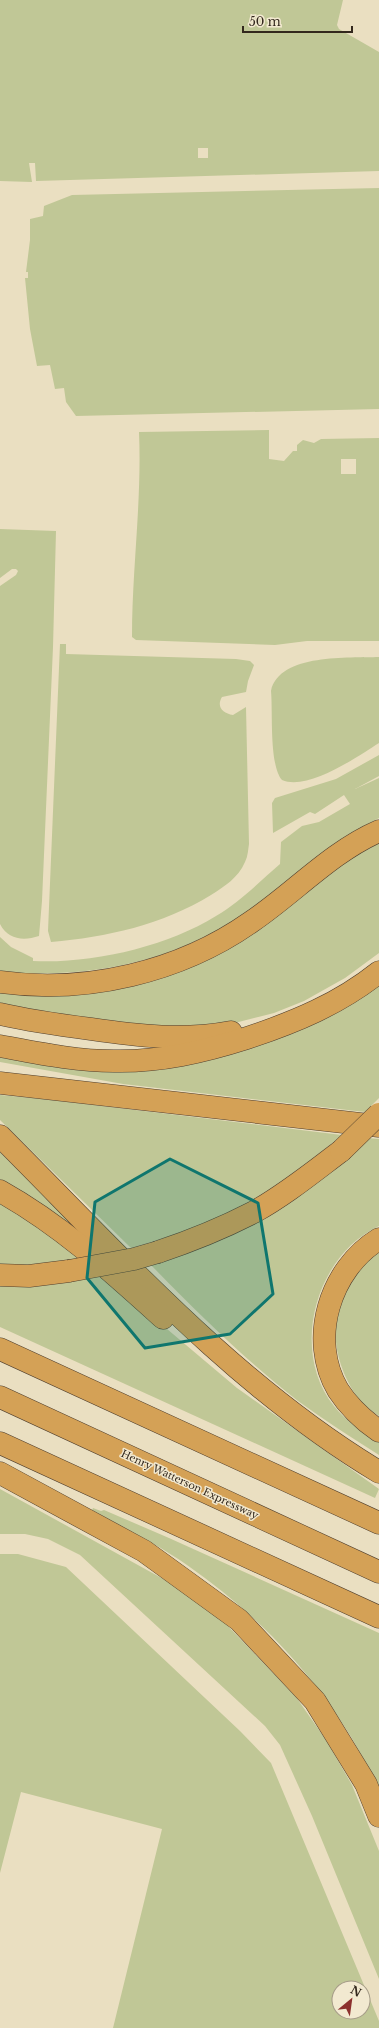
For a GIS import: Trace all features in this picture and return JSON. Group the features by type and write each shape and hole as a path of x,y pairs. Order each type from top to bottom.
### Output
{"highway":[{"path":"0,982 32,985 86,983 110,980 136,974 171,963 210,946 251,922 336,856 379,831"},
{"path":"0,1014 134,1035 167,1038 218,1034 258,1026 315,1004 342,989 379,962"},
{"path":"0,1046 88,1060 147,1061 176,1057 204,1051 290,1024 350,994 379,972"},
{"path":"0,1076 29,1086"},
{"path":"0,1083 379,1126"},
{"path":"0,1275 29,1276 69,1271 134,1259 158,1252 218,1230 255,1211 294,1186 341,1151 379,1114"},
{"path":"0,1136 215,1349 275,1401 341,1448 379,1472"},
{"path":"0,1191 36,1212 69,1235 171,1325 215,1349"},
{"path":"379,1239 352,1262 335,1288 328,1309 325,1340 327,1359 338,1389 357,1414 379,1431"},
{"path":"0,1349 379,1523"},
{"name":"Henry Watterson Expressway","path":"0,1397 379,1572"},
{"path":"0,1443 379,1617"},
{"path":"0,1473 144,1551 239,1620 315,1701 366,1784 379,1816"}],"highlighted area":[{"path":"170,1159 258,1203 273,1294 230,1334 145,1348 87,1278 95,1202"}],"green space":[{"path":"0,0 343,0 337,25 339,29 379,52 379,171 36,181 35,163 29,163 32,182 0,181","holes":["198,148 208,148 208,158 198,158"]},
{"path":"379,188 379,409 76,416 66,402 64,388 55,389 50,365 37,366 30,329 25,278 28,278 28,272 26,272 30,240 30,219 43,216 44,206 72,195"},
{"path":"269,430 269,459 284,461 293,451 297,451 297,445 303,440 314,443 321,439 379,438 379,641 307,641 275,645 136,640 132,637 140,458 139,432","holes":["341,459 356,459 356,474 341,474"]},
{"path":"0,529 56,531 53,647 42,901 39,936 22,939 7,933 0,924 0,586 16,575 18,571 16,569 12,569 0,578"},
{"path":"60,644 66,644 66,654 236,659 250,661 254,665 248,681 246,692 222,697 220,701 220,707 226,713 233,715 246,707 249,844 246,860 239,873 231,881 211,895 192,905 154,922 134,928 93,937 51,942 48,931"},
{"path":"351,657 379,657 379,743 345,764 318,777 305,781 293,782 282,780 275,763 272,738 271,691 277,679 287,670 301,664 317,660"},
{"path":"379,755 379,776 355,789 379,778 379,818 346,838 269,897 224,927 194,942 164,954 132,963 68,973 0,972 0,937 11,947 33,958 33,961 79,960 151,945 174,937 216,916 241,898 280,864 281,842 302,826 319,822 350,804 344,795 315,814 310,812 273,833 272,803 275,798 336,779"},
{"path":"379,838 379,953 345,978 304,1001 274,1013 227,1025 143,1027 0,1005 0,990 129,983"},
{"path":"379,980 379,1098 365,1112 123,1084 0,1062 0,1054 139,1067"},
{"path":"0,1095 342,1135 269,1191 243,1206 188,1230 131,1248 0,1120"},
{"path":"368,1138 379,1139 379,1226 357,1240 339,1258 325,1281 316,1306 312,1332 313,1358 320,1383 334,1406 344,1417 360,1430 379,1441 379,1455 318,1415 278,1385 221,1335 150,1264"},
{"path":"0,1152 79,1230 77,1231 25,1194 0,1180"},
{"path":"0,1199 83,1258 25,1266 0,1266"},
{"path":"379,1251 379,1416 362,1403 345,1376 336,1346 335,1330 341,1300 347,1285 358,1271"},
{"path":"103,1275 237,1388 379,1489 375,1498 0,1327 0,1282"},
{"path":"0,1489 176,1586 226,1624 296,1697 326,1740 352,1785 379,1851 379,1979 312,1816 280,1745 265,1726 80,1555 48,1539 25,1534 0,1534"},
{"path":"93,1508 101,1511 104,1510 169,1538 379,1633 379,1790 343,1724 298,1664 273,1637 217,1587 176,1557 92,1510"},
{"path":"0,1554 18,1554 66,1567 240,1731 271,1763 362,1980 331,1980 331,2020 371,2020 371,2002 379,2021 379,2028 113,2028 162,1829 21,1792 0,1873"}]}
